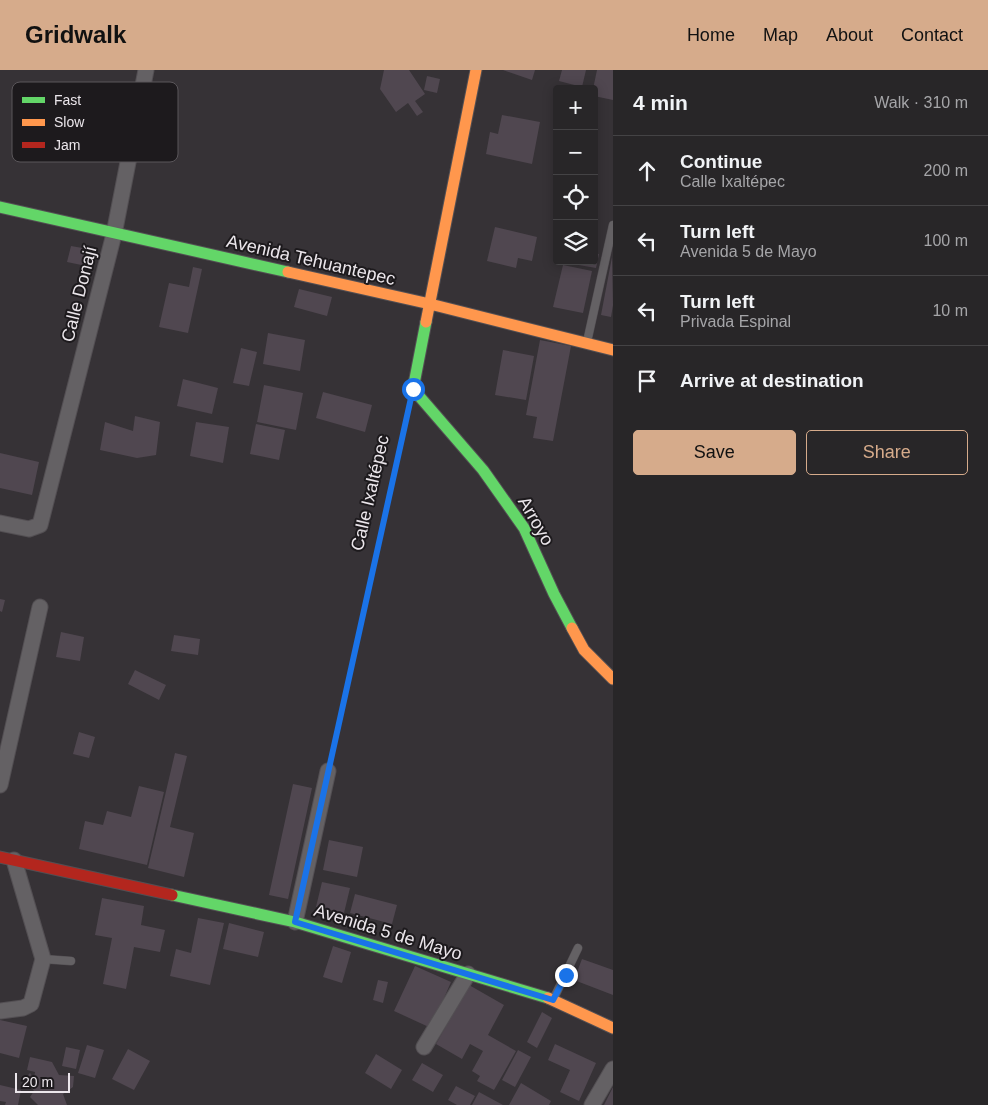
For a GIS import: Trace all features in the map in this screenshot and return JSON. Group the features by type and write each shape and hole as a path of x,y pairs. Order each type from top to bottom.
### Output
{"street":[{"path":"413,389 476,70"},
{"name":"Calle Donají","path":"0,523 29,529 40,525 114,234 128,162"},
{"name":"Avenida Tehuantepec","path":"0,207 430,304 613,350"},
{"name":"Arroyo","path":"413,389 482,470 524,528 554,594 584,650 613,679"},
{"path":"0,785 40,607"},
{"path":"295,922 328,771"},
{"path":"0,1011 22,1008 31,1004 43,959 7,858"},
{"name":"Avenida 5 de Mayo","path":"7,858 295,922 553,1000 613,1028"},
{"path":"424,1047 468,974"},
{"path":"592,1105 613,1069"}],"lane":[{"path":"586,344 613,225"},
{"path":"553,1000 578,948"},
{"path":"43,959 71,961"}],"path":[{"name":"Calle Ixaltépec","path":"328,771 413,389"}],"building":[{"path":"384,70 409,70 425,94 415,101 423,112 417,116 408,103 396,112 380,89"},
{"path":"503,70 535,70 532,80"},
{"path":"562,70 586,70 582,85 559,81"},
{"path":"597,70 613,70 613,100 598,97 598,85 594,85"},
{"path":"427,76 440,79 437,93 424,90"},
{"path":"502,115 540,122 532,164 486,154 490,132 498,134"},
{"path":"495,227 537,237 532,261 518,258 516,268 487,261"},
{"path":"71,246 94,250 91,267 67,262"},
{"path":"612,257 613,305 611,317 601,315"},
{"path":"563,265 592,271 583,313 553,307"},
{"path":"579,265 597,265 596,268"},
{"path":"193,267 202,269 188,333 159,327 169,283 189,287"},
{"path":"299,289 332,297 327,316 294,307"},
{"path":"268,333 305,340 300,371 263,364"},
{"path":"540,340 571,346 553,441 533,438 537,417 526,415"},
{"path":"241,348 257,352 249,386 233,383"},
{"path":"503,350 534,356 526,400 495,395"},
{"path":"183,379 218,388 212,414 177,406"},
{"path":"264,385 303,393 296,430 257,422"},
{"path":"323,392 372,405 365,432 316,418"},
{"path":"135,416 160,422 156,455 137,458 100,450 105,422 133,431"},
{"path":"196,422 229,427 223,463 190,456"},
{"path":"256,424 285,430 279,460 250,454"},
{"path":"0,453 39,462 32,495 0,488"},
{"path":"0,599 5,600 2,612 0,611"},
{"path":"61,632 84,637 80,661 56,657"},
{"path":"174,635 200,639 198,655 171,651"},
{"path":"135,670 166,685 159,700 128,684"},
{"path":"79,732 95,737 89,758 73,754"},
{"path":"175,753 187,756 170,827 194,833 184,877 148,868"},
{"path":"293,784 312,788 288,899 269,895"},
{"path":"139,786 164,792 147,865 79,849 85,821 103,825 107,811 131,817"},
{"path":"329,840 363,847 357,877 323,870"},
{"path":"322,882 350,888 344,913 316,907"},
{"path":"355,894 397,905 392,924 350,913"},
{"path":"102,898 144,906 141,925 165,930 160,952 134,947 126,989 103,984 112,938 95,935"},
{"path":"198,918 224,923 210,985 170,976 176,949 191,953"},
{"path":"229,923 264,932 258,957 223,949"},
{"path":"333,946 351,952 342,983 323,977"},
{"path":"582,959 613,970 613,995 574,980"},
{"path":"415,966 451,982 431,1028 394,1011"},
{"path":"378,980 388,982 383,1003 373,1000"},
{"path":"469,985 504,1005 488,1035 516,1051 494,1090 477,1081 480,1076 472,1071 483,1051 470,1044 462,1059 436,1044"},
{"path":"542,1012 552,1018 537,1048 527,1042"},
{"path":"0,1020 27,1026 19,1058 0,1053"},
{"path":"555,1044 596,1063 579,1101 560,1092 570,1070 548,1060"},
{"path":"87,1045 104,1050 95,1078 78,1073"},
{"path":"66,1047 80,1050 76,1069 62,1066"},
{"path":"128,1049 150,1061 134,1090 112,1079"},
{"path":"518,1050 531,1057 515,1087 502,1080"},
{"path":"376,1054 402,1070 391,1089 365,1073"},
{"path":"30,1057 52,1062 59,1075 74,1076 73,1087 63,1094 67,1105 38,1105 30,1097 34,1091 24,1079 30,1073 34,1078 35,1072 27,1070"},
{"path":"422,1063 443,1075 433,1092 412,1080"},
{"path":"521,1083 551,1101 549,1105 509,1105"},
{"path":"0,1085 21,1090 18,1105 5,1105 6,1102 0,1101"},
{"path":"456,1086 475,1096 470,1105 457,1105 448,1100"},
{"path":"613,1087 613,1105 604,1105"},
{"path":"479,1092 503,1105 472,1105"}],"traffic: fast":[{"path":"0,207 288,272"},
{"path":"426,322 413,389 483,470 524,528 554,594 572,628"},
{"path":"172,895 295,922 548,998"}],"traffic: slow":[{"path":"426,322 476,70"},
{"path":"288,272 430,304 613,350"},
{"path":"572,628 584,650 613,679"},
{"path":"548,998 613,1028"}],"traffic: jam":[{"path":"0,857 172,895"}],"route":[{"path":"413,389 295,922 553,1000 566,975"}]}
